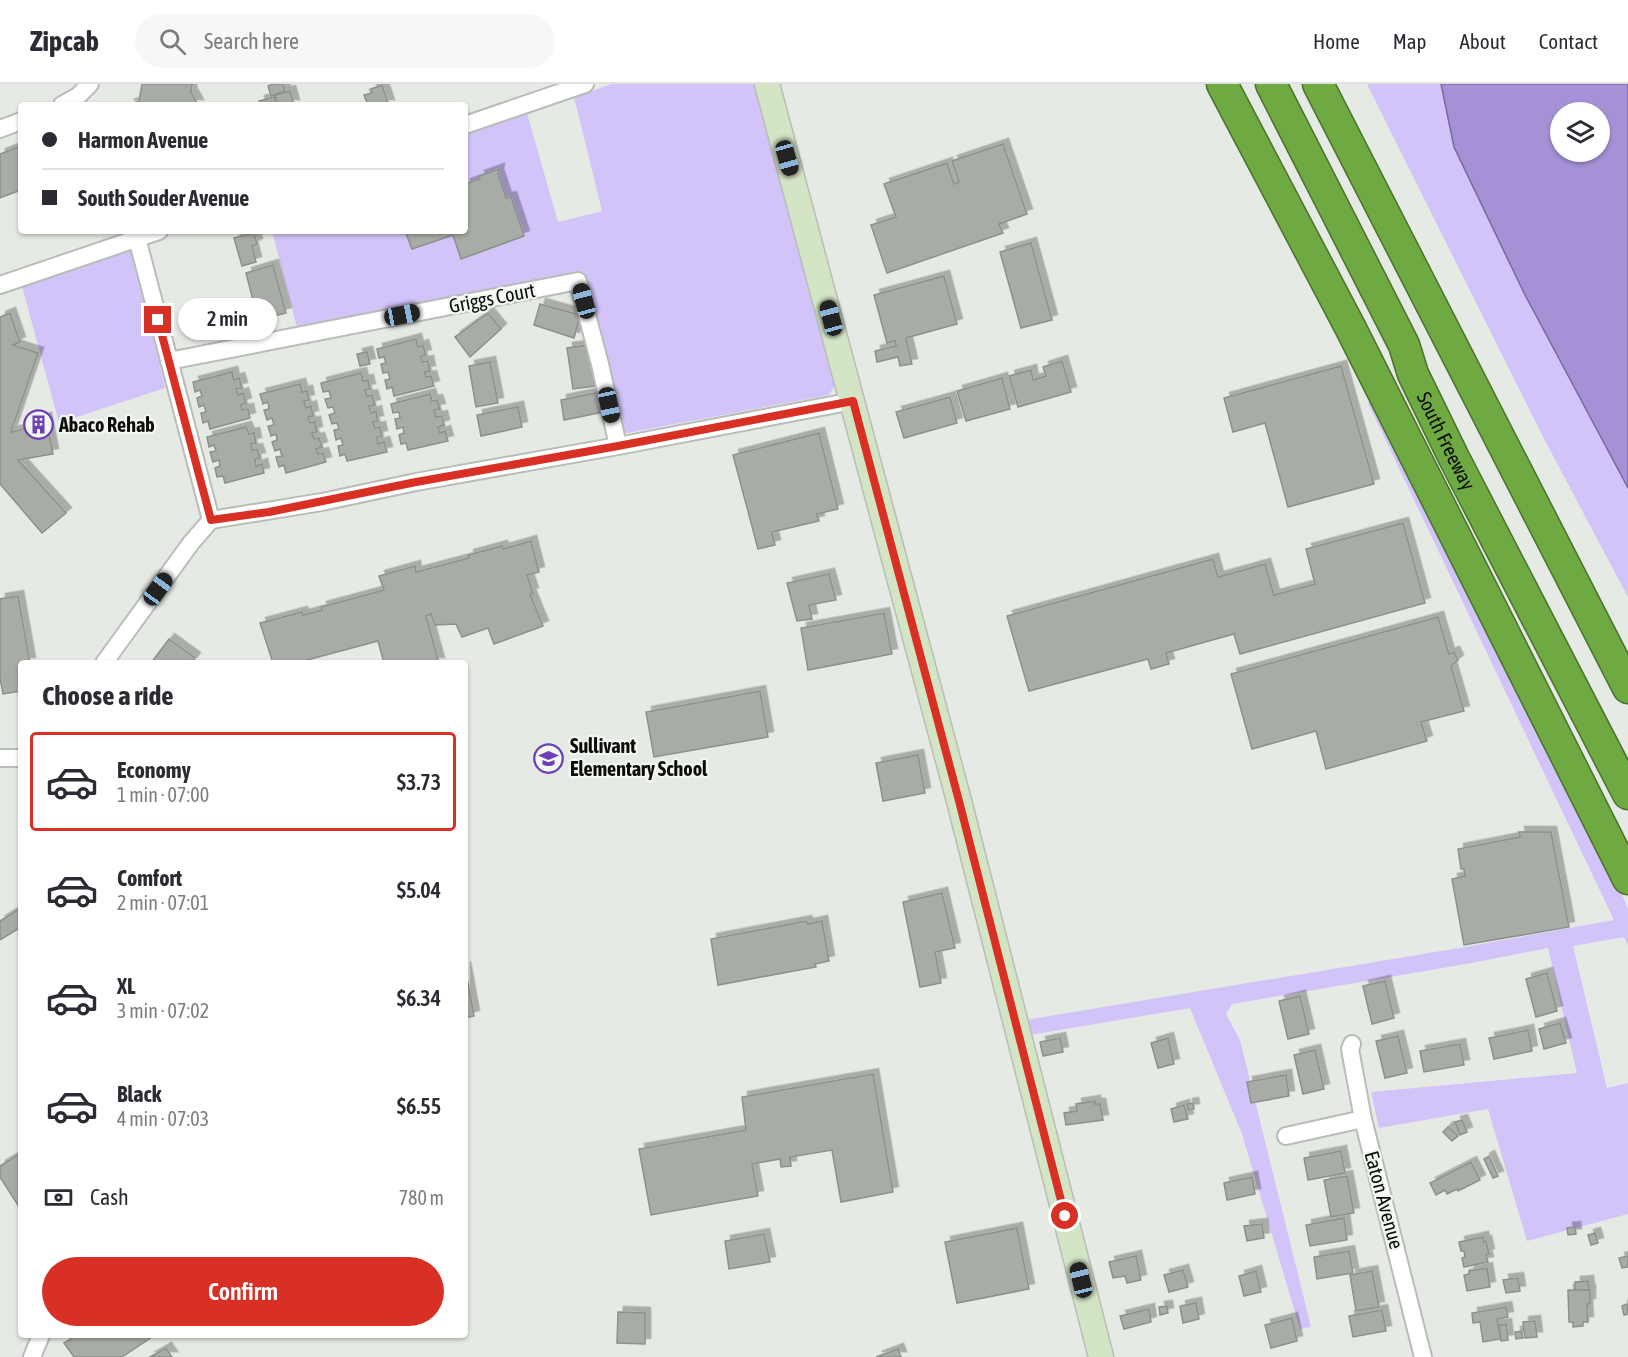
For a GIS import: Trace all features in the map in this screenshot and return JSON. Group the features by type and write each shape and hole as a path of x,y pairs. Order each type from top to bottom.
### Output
{"highway":[{"path":"1221,84 1350,327 1628,879"},
{"path":"1250,84 1391,349 1413,374"},
{"name":"South Freeway","path":"1271,84 1404,345 1413,374 1628,794"},
{"path":"1318,84 1628,688"},
{"path":"1323,84 1352,149"}],"main road":[{"path":"767,84 959,801 1101,1357"}],"street":[{"path":"67,102 78,96 90,84"},
{"path":"468,124 585,84"},
{"path":"0,129 18,122"},
{"path":"0,285 150,234"},
{"path":"137,238 211,520"},
{"name":"Griggs Court","path":"169,361 578,281 600,364 618,446"},
{"path":"106,660 191,543 211,520 312,504 532,460 853,401"},
{"path":"0,758 18,758"},
{"name":"Eaton Avenue","path":"1352,1044 1350,1049 1363,1119 1423,1357"},
{"path":"1286,1136 1363,1119"},
{"path":"32,1357 40,1338"}],"shaded area":[{"path":"612,84 761,84 838,380 829,395 622,434 590,293 574,277 297,327 273,234 468,234 468,134 527,113 558,222 602,211 574,97"},
{"path":"1367,84 1441,84 1454,147 1524,293 1628,488 1628,597 1542,435"},
{"path":"1441,84 1628,84 1628,488 1524,293 1454,147"},
{"path":"132,248 165,388 59,423 22,286"},
{"path":"1389,385 1561,748 1628,909 1628,945 1624,937 1573,946 1607,1088 1628,1083 1628,1214 1527,1241 1488,1109 1379,1128 1371,1092 1577,1073 1548,948 1232,1004 1226,1014 1240,1040 1311,1327 1300,1329 1242,1134 1190,1008 1024,1036 1020,1021 1614,920 1368,403"}],"building":[{"path":"142,84 192,84 191,92 196,102 136,102 139,101"},
{"path":"283,84 285,91 271,96 268,86"},
{"path":"382,85 388,102 367,102 364,95 372,93 371,89"},
{"path":"290,91 293,102 277,102 275,95"},
{"path":"274,97 275,102 259,102"},
{"path":"1003,144 1027,214 999,224 1003,233 887,273 871,225 896,217 884,184 947,163 954,184 959,182 952,161"},
{"path":"18,147 18,191 0,198 0,154"},
{"path":"499,169 498,174 506,198 511,197 524,236 461,259 453,235 412,249 406,234 468,234 468,183 480,179 479,176"},
{"path":"254,234 257,244 252,246 256,262 242,266 234,238"},
{"path":"1031,243 1052,320 1021,328 1000,252"},
{"path":"273,265 286,313 258,320 246,273"},
{"path":"944,276 957,324 906,338 912,364 900,366 898,357 877,362 875,351 896,346 895,341 887,343 874,295"},
{"path":"540,304 580,315 574,338 534,325"},
{"name":"Abaco Rehab","path":"10,313 20,342 13,345 38,353 11,432 29,428 28,422 46,418 53,454 18,460 66,513 42,533 0,484 0,317"},
{"path":"488,313 501,329 470,357 455,337"},
{"path":"416,339 418,347 423,345 426,355 421,356 422,362 428,361 430,371 425,372 426,377 431,376 434,386 394,396 392,387 387,389 385,380 390,379 388,372 383,373 381,364 386,363 384,357 379,358 377,349"},
{"path":"588,345 595,386 573,389 567,348"},
{"path":"367,352 370,364 360,366 357,354"},
{"path":"1062,361 1071,392 1018,407 1009,376 1031,370 1033,380 1046,376 1043,367"},
{"path":"490,362 498,403 476,407 469,366"},
{"path":"1341,366 1374,484 1288,507 1265,423 1233,432 1224,398"},
{"path":"232,372 234,380 239,378 242,388 236,389 238,395 243,393 246,403 241,405 242,410 248,409 250,418 210,429 208,421 203,423 201,413 206,412 204,405 199,407 197,398 202,396 200,390 195,392 193,382"},
{"path":"361,373 363,381 368,380 370,389 365,390 367,396 372,395 375,405 369,406 371,413 376,411 378,421 373,422 375,428 380,427 382,436 377,437 378,444 384,442 387,452 347,461 345,454 340,456 338,446 343,445 341,438 336,440 334,430 339,429 337,423 332,424 329,415 335,413 333,407 328,408 325,399 331,398 329,391 323,392 321,383"},
{"path":"1002,378 1010,409 966,421 957,391"},
{"path":"300,384 302,392 307,391 309,400 304,401 306,408 311,406 313,416 308,417 310,423 315,422 317,432 312,433 314,439 319,438 322,447 316,449 318,454 323,453 326,462 286,473 284,465 279,467 276,457 282,456 280,449 275,451 272,442 277,440 276,434 271,436 268,426 274,425 272,418 267,420 264,410 269,409 268,402 263,404 260,394"},
{"path":"600,392 604,412 564,420 561,400"},
{"path":"430,394 432,401 437,400 440,409 434,410 436,417 442,416 444,425 438,427 440,433 445,431 448,441 408,450 406,443 401,444 399,435 404,433 403,427 397,429 395,419 400,418 399,412 393,413 391,404"},
{"path":"950,397 957,423 904,438 896,412"},
{"path":"518,407 522,427 481,436 477,415"},
{"path":"246,427 249,434 254,433 256,443 251,444 252,450 257,449 260,458 255,459 256,466 262,464 264,473 225,483 223,476 217,477 215,468 220,466 219,460 213,462 210,452 216,451 214,445 209,447 207,437"},
{"path":"819,433 838,509 817,514 819,521 772,532 775,545 758,549 733,455"},
{"path":"1403,523 1425,603 1240,654 1234,634 1166,653 1169,664 1151,669 1148,659 1029,691 1007,616 1213,559 1218,577 1265,564 1274,595 1315,584 1306,549"},
{"path":"531,541 539,572 527,575 533,593 530,594 543,626 494,644 488,628 462,637 456,624 435,625 431,614 426,616 438,660 383,660 378,641 307,660 272,660 260,623 302,612 303,615 322,610 321,607 384,590 379,576 415,566 416,572 469,558 468,555 502,546 503,549"},
{"path":"829,574 836,600 809,605 812,619 797,621 787,583"},
{"path":"18,596 29,660 18,660 18,692 3,694 0,678 0,599"},
{"path":"884,613 892,654 808,670 801,628"},
{"path":"1438,617 1449,654 1454,652 1458,660 1451,666 1464,711 1421,722 1427,741 1326,769 1316,731 1252,749 1231,674"},
{"path":"169,639 195,658 193,660 153,660"},
{"path":"760,691 768,737 654,757 646,712"},
{"path":"918,755 925,793 883,801 876,763"},
{"path":"1519,832 1551,832 1569,927 1464,945 1452,879 1465,876 1464,869 1461,869 1458,849 1520,837"},
{"path":"942,893 955,948 935,952 941,983 920,987 903,902"},
{"path":"18,910 18,929 0,940 0,921"},
{"path":"806,921 808,924 822,921 829,961 815,964 816,967 718,985 711,939"},
{"path":"1547,973 1557,1011 1536,1017 1526,979"},
{"path":"1385,981 1394,1018 1372,1024 1363,986"},
{"path":"468,983 474,1016 468,1017"},
{"path":"1300,996 1309,1034 1288,1039 1279,1001"},
{"path":"1560,1023 1566,1043 1544,1049 1539,1029"},
{"path":"1528,1030 1532,1051 1494,1059 1489,1038"},
{"path":"1398,1036 1407,1073 1385,1078 1376,1041"},
{"path":"1060,1038 1063,1052 1043,1056 1040,1042"},
{"path":"1168,1038 1174,1064 1158,1068 1151,1043"},
{"path":"1460,1044 1464,1065 1424,1072 1420,1051"},
{"path":"1315,1050 1324,1089 1303,1094 1294,1055"},
{"path":"873,1074 893,1192 841,1202 832,1150 790,1157 791,1166 781,1167 780,1159 752,1164 758,1196 651,1215 639,1149 746,1130 742,1097"},
{"path":"1286,1075 1289,1096 1251,1103 1247,1082"},
{"path":"1095,1101 1095,1104 1100,1104 1103,1120 1066,1125 1064,1113 1077,1111 1076,1104"},
{"path":"1193,1103 1194,1109 1188,1110 1187,1104"},
{"path":"1184,1105 1188,1119 1174,1122 1171,1109"},
{"path":"1462,1120 1467,1132 1460,1135 1455,1122"},
{"path":"1448,1127 1458,1136 1452,1141 1443,1132"},
{"path":"1341,1151 1345,1173 1308,1180 1304,1158"},
{"path":"18,1155 18,1205 0,1177 0,1166"},
{"path":"1489,1156 1498,1176 1493,1178 1484,1159"},
{"path":"1471,1162 1480,1180 1458,1191 1457,1189 1447,1194 1445,1190 1436,1195 1430,1183"},
{"path":"1347,1176 1354,1213 1331,1217 1324,1180"},
{"path":"1252,1177 1255,1194 1227,1200 1224,1183"},
{"path":"1344,1218 1347,1240 1310,1246 1306,1225"},
{"path":"1262,1224 1264,1238 1247,1241 1244,1226"},
{"path":"1575,1227 1576,1234 1568,1235 1567,1228"},
{"path":"1017,1228 1029,1289 957,1303 945,1242"},
{"path":"1595,1233 1598,1243 1591,1245 1588,1235"},
{"path":"764,1234 770,1262 729,1269 725,1241"},
{"path":"1483,1237 1489,1254 1486,1255 1488,1262 1464,1267 1462,1258 1465,1257 1464,1251 1461,1251 1459,1242"},
{"path":"1349,1251 1353,1273 1317,1279 1314,1257"},
{"path":"1136,1256 1141,1280 1127,1283 1125,1276 1113,1278 1109,1262"},
{"path":"1628,1256 1628,1267 1622,1268 1619,1258"},
{"path":"1487,1268 1490,1287 1467,1291 1464,1275 1469,1274 1469,1271"},
{"path":"1183,1270 1188,1287 1169,1292 1164,1275"},
{"path":"1256,1271 1261,1292 1244,1296 1239,1276"},
{"path":"1372,1271 1379,1307 1356,1311 1350,1275"},
{"path":"1518,1278 1520,1291 1506,1293 1503,1280"},
{"path":"1588,1281 1589,1290 1575,1290 1575,1282"},
{"path":"1568,1290 1590,1290 1590,1304 1587,1304 1588,1322 1583,1322 1583,1326 1573,1327 1573,1322 1569,1322"},
{"path":"1196,1303 1199,1319 1183,1323 1180,1306"},
{"path":"1627,1304 1628,1314 1624,1315 1622,1306"},
{"path":"1167,1306 1168,1313 1160,1315 1159,1307"},
{"path":"1506,1307 1508,1317 1497,1319 1501,1339 1483,1342 1480,1322 1473,1323 1472,1313"},
{"path":"1149,1309 1151,1322 1124,1329 1120,1316"},
{"path":"1382,1310 1386,1331 1353,1337 1349,1316"},
{"path":"618,1312 645,1313 645,1344 617,1343"},
{"path":"1292,1318 1297,1341 1271,1348 1265,1325"},
{"path":"1535,1321 1537,1337 1525,1338 1523,1322"},
{"path":"1506,1324 1508,1340 1501,1341 1499,1325"},
{"path":"1521,1331 1523,1338 1516,1339 1515,1332"},
{"path":"72,1338 150,1338 122,1357 74,1357 64,1343"},
{"path":"166,1348 172,1357 150,1357"},
{"path":"898,1349 901,1357 876,1357"}],"place":[{"name":"Abaco Rehab","path":"38,425"},
{"name":"Sullivant Elementary School","path":"549,758"}],"route":[{"path":"158,320 211,520 269,512 416,482 853,401 959,801 1065,1216"}]}
